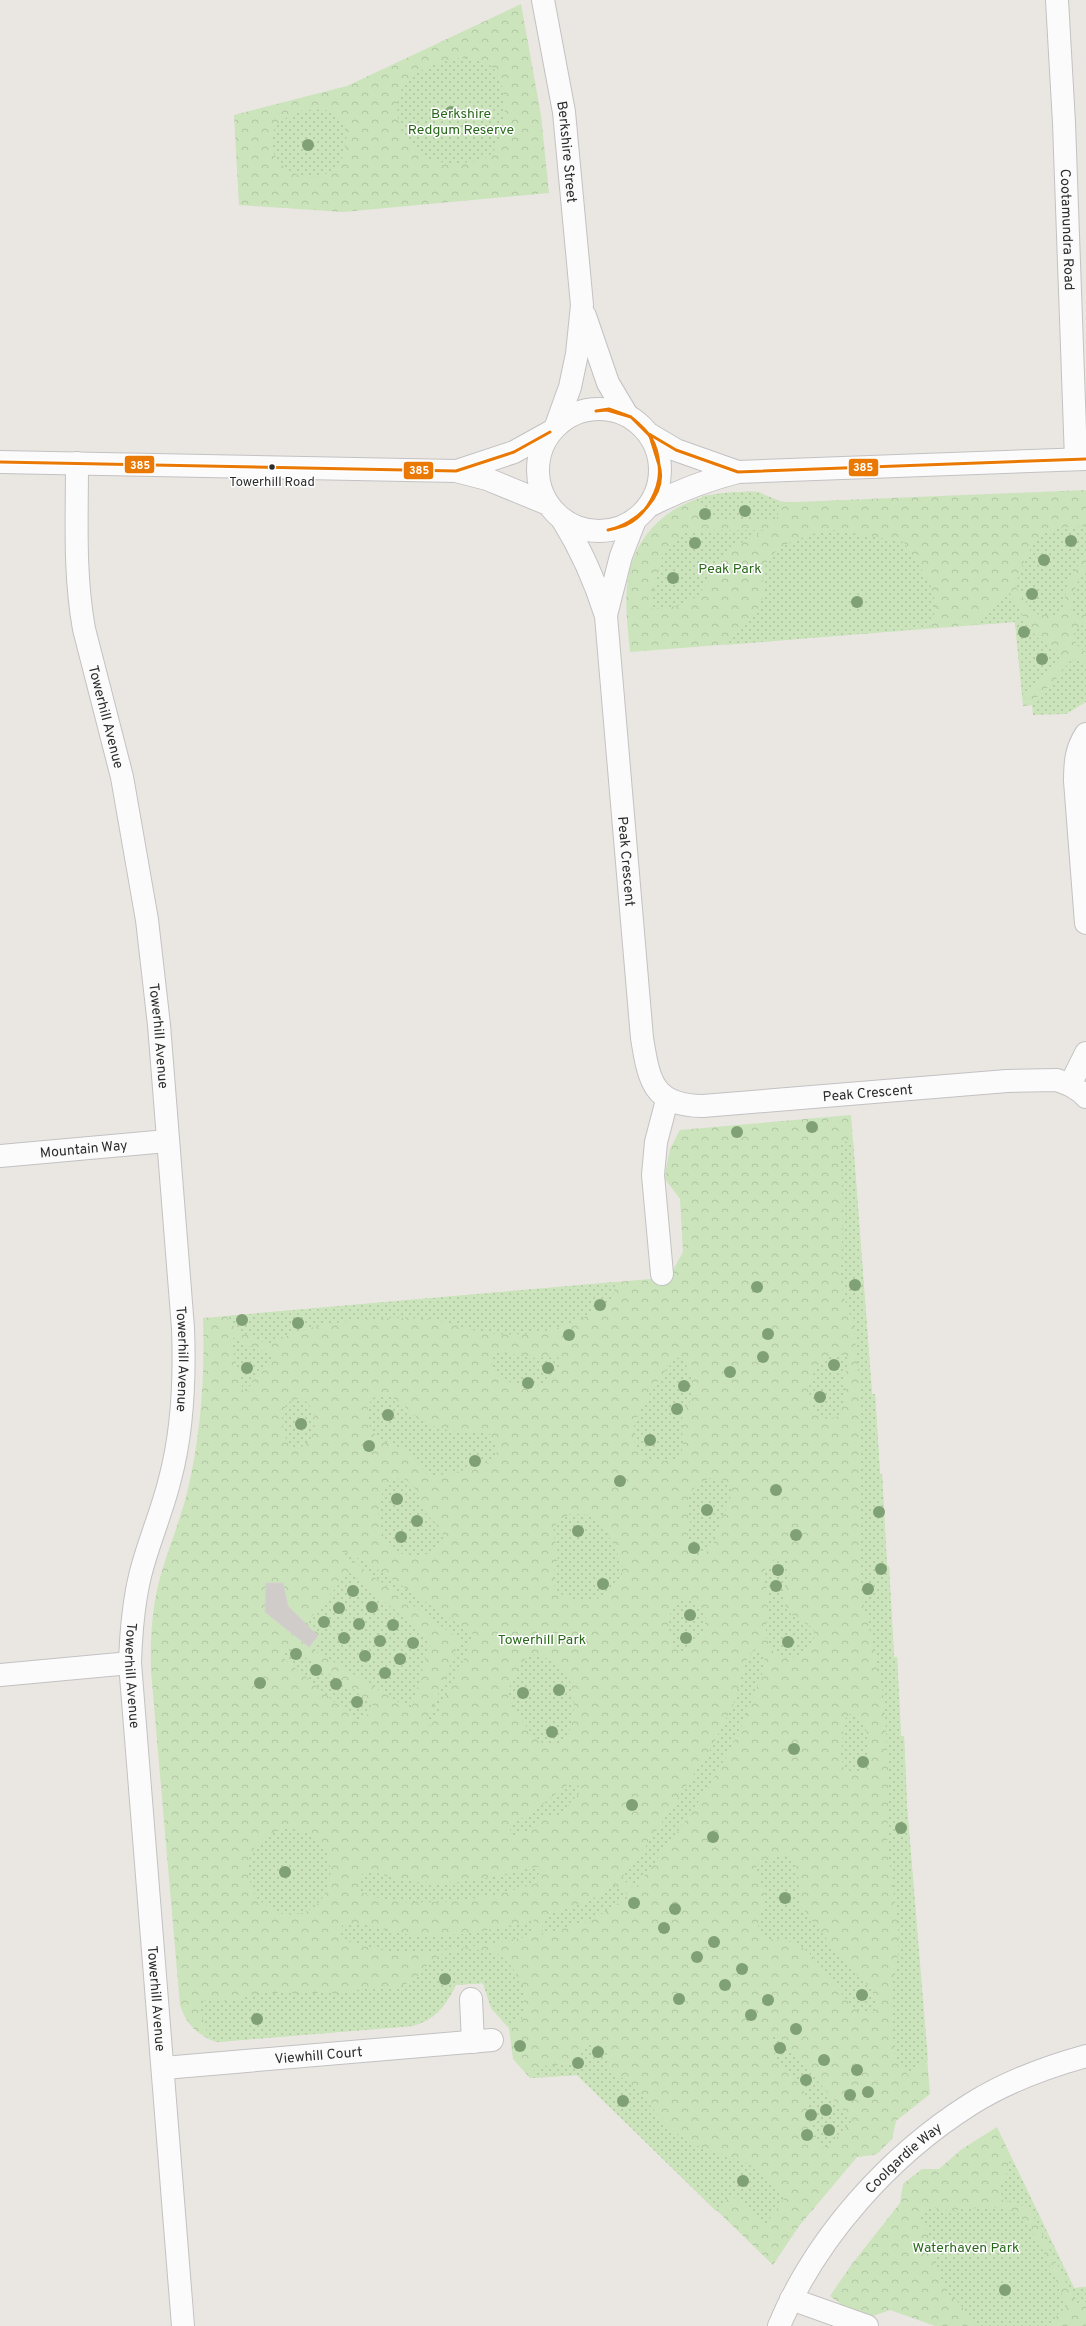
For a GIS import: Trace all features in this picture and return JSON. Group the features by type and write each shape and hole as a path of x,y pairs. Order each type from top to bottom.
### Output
{"street":[{"name":"Berkshire Street","path":"543,0 564,112 582,305 594,346 608,383 627,415"},
{"name":"Cootamundra Road","path":"1057,0 1081,459"},
{"name":"Berkshire Street","path":"553,429 570,387 577,354 582,305"},
{"path":"456,471 514,452 553,429 572,415 590,409 609,409 627,415 649,434 676,450 738,472"},
{"path":"553,429 541,449 537,468 540,487 555,512"},
{"path":"642,513 658,489 660,471 658,451 649,434"},
{"path":"0,462 456,471 487,479 555,512 579,529 599,532 618,529 675,493 709,480 738,472 1081,459"},
{"name":"Towerhill Avenue","path":"77,464 76,559 80,604 84,629 122,777 139,866 154,971 183,1328 185,1370 182,1412 170,1480 140,1574 134,1603 130,1663 184,2326"},
{"name":"Peak Crescent","path":"555,512 582,551 595,580 606,616 642,1038 648,1072 652,1083 667,1100 677,1104 703,1106 1014,1080 1057,1080 1078,1091"},
{"name":"Peak Crescent","path":"606,616 621,556 642,513"},
{"path":"1086,734 1079,744 1075,759 1075,780 1086,923"},
{"path":"1078,1091 1086,1054"},
{"path":"662,1274 653,1175 656,1142 667,1100"},
{"name":"Mountain Way","path":"0,1156 167,1141"},
{"path":"0,1675 130,1663"},
{"name":"Viewhill Court","path":"164,2068 483,2041 471,1999"},
{"name":"Coolgardie Way","path":"778,2326 791,2299 845,2219 871,2189 920,2141 972,2104 1001,2088 1036,2073 1086,2056"},
{"path":"791,2299 867,2326"}],"green space":[{"name":"Berkshire Redgum Reserve","path":"521,4 541,115 549,193 343,212 239,205 234,115 347,86"},
{"path":"461,58 484,62 490,65 497,73 504,95 504,122 498,145 489,156 478,161 446,163 427,158 410,145 402,132 397,107 405,84 413,76 435,64"},
{"path":"304,110 321,110 331,112 337,115 344,126 347,140 344,154 341,160 326,174 310,177 294,173 280,163 272,150 272,135 282,121"},
{"name":"Peak Park","path":"1086,490 1086,700 1023,706 1015,622 630,652 626,597 628,579 633,560 641,542 652,528 666,515 682,505 699,498 717,494 753,492 760,493 778,501 796,502"},
{"path":"758,492 780,501 777,520 699,521 699,503 702,496 725,493"},
{"path":"1086,526 1086,552 1067,585 1063,610 1060,614 1054,616 1034,614 1015,586 1025,558 1039,536 1056,528"},
{"path":"763,530 757,535 732,548 697,597 678,606 652,609 651,598 662,557 684,531"},
{"path":"833,530 904,542 924,573 933,594 935,605 934,616 929,628 725,645 756,613 763,597 763,572 767,562 774,554 791,542"},
{"path":"1086,568 1086,615 1076,615 1071,610 1072,599 1077,583"},
{"path":"1008,591 1033,632 1040,640 1062,654 1055,668 1031,690 1023,703 1015,622 972,625"},
{"path":"1086,623 1086,652 1076,643 1074,630"},
{"path":"1077,659 1086,663 1086,702 1066,714 1033,715 1032,705 1035,699 1056,679 1070,661"},
{"name":"Towerhill Park","path":"851,1115 872,1394 875,1394 880,1474 882,1474 894,1657 897,1657 901,1736 904,1736 907,1806 930,2094 896,2121 892,2139 878,2153 857,2157 799,2226 773,2265 577,2075 530,2078 513,2059 509,2028 491,2008 483,1983 456,1985 444,2006 434,2016 412,2026 217,2042 199,2033 189,2023 180,2005 151,1671 151,1634 158,1586 187,1493 196,1449 203,1384 203,1318 673,1277 673,1270 683,1252 680,1199 665,1179 670,1149 680,1130"},
{"path":"853,1141 872,1394 875,1394 880,1474 882,1474 894,1657 897,1657 901,1736 904,1736 907,1806 928,2060 908,2075 898,2063 894,2052 891,2023 892,1982 899,1951 898,1925 887,1844 889,1783 884,1699 860,1586 860,1390 854,1327 843,1294 841,1279 843,1210 840,1142"},
{"path":"615,1282 615,1289 611,1299 603,1307 573,1322 531,1334 517,1335 487,1333 431,1319 388,1318 367,1319 323,1325 303,1330 285,1337 271,1345 240,1331 234,1327 226,1316"},
{"path":"229,1335 245,1345 277,1356 257,1374 245,1398"},
{"path":"501,1352 532,1358 558,1357 561,1365 553,1378 542,1385 529,1386 515,1384 504,1379 495,1371 492,1362 495,1353"},
{"path":"845,1354 848,1357 849,1364 843,1381 842,1407 838,1416 829,1420 818,1414 812,1405 809,1394 810,1382 815,1371 822,1362 833,1356"},
{"path":"680,1357 689,1370 693,1387 692,1397 682,1419 683,1448 679,1456 675,1459 667,1461 643,1457 634,1439 634,1425 644,1403 659,1379 667,1368"},
{"path":"386,1395 397,1400 419,1419 432,1426 456,1431 489,1433 497,1445 497,1453 495,1457 491,1461 466,1470 432,1476 428,1474 422,1469 409,1452 403,1448 383,1441 370,1428 367,1416 369,1404 372,1399"},
{"path":"300,1398 312,1409 315,1425 309,1441 303,1446 295,1449 286,1439 282,1426 282,1419 285,1407 289,1402"},
{"path":"401,1478 411,1483 417,1492 426,1513 442,1532 443,1537 440,1545 437,1549 428,1554 406,1555 393,1548 385,1537 380,1522 379,1507 382,1494 390,1483"},
{"path":"711,1478 722,1480 726,1483 730,1487 731,1495 727,1508 721,1519 714,1543 707,1551 694,1556 690,1553 687,1545 690,1522 688,1509 689,1497 697,1485"},
{"path":"572,1514 580,1514 593,1518 604,1529 614,1546 621,1564 621,1579 617,1586 610,1592 591,1599 581,1600 563,1596 557,1590 554,1582 554,1573 558,1555 554,1528 561,1519"},
{"path":"340,1552 346,1552 371,1565 473,1634 466,1655 432,1724 424,1730 460,1640"},
{"path":"776,1559 787,1561 790,1567 790,1574 784,1601 786,1608 793,1616 813,1628 814,1636 812,1643 808,1649 796,1657 788,1658 774,1652 771,1649 766,1636 768,1593 764,1572 767,1566"},
{"path":"349,1572 431,1640 411,1710 311,1648 321,1636 307,1622"},
{"path":"681,1599 694,1601 702,1607 705,1615 705,1624 702,1634 696,1642 689,1649 681,1652 676,1648 673,1642 669,1631 669,1625 672,1606"},
{"path":"288,1646 354,1690 375,1707 359,1723 280,1655"},
{"path":"753,1650 760,1650 763,1652 765,1661 762,1674 747,1714 734,1741 705,1792 671,1841 635,1888 621,1879 651,1839 710,1750 734,1703 746,1661"},
{"path":"530,1654 548,1659 561,1667 568,1677 572,1687 574,1709 573,1720 570,1730 565,1738 558,1744 547,1745 533,1735 522,1721 509,1698 508,1693 513,1679 520,1666"},
{"path":"855,1713 860,1717 864,1724 869,1744 868,1762 865,1770 860,1774 846,1771 843,1767 841,1753 844,1720 850,1714"},
{"path":"571,1782 579,1786 581,1791 558,1816 551,1815 545,1817 540,1821 536,1828 512,1836 510,1830 512,1825 539,1807"},
{"path":"286,1828 311,1835 325,1850 330,1868 328,1887 318,1903 302,1913 282,1913 259,1900 251,1887 249,1878 249,1859 256,1845 269,1835"},
{"path":"782,1856 794,1863 797,1869 799,1899 801,1906 847,1965 869,1986 875,1997 877,2007 875,2012 864,2013 856,2010 821,1966 806,1950 793,1942 768,1938 763,1936 760,1932 758,1924 765,1902 765,1893 758,1876 756,1868 757,1863"},
{"path":"540,1866 537,1883 519,1889 461,1900 422,1902 384,1899 370,1896 359,1889 362,1874 369,1870 391,1877 433,1883 475,1880"},
{"path":"613,1884 630,1896 593,1919 542,1935 543,1917 591,1900"},
{"path":"534,1920 532,1936 467,1947 422,1952 400,1952 378,1949 348,1941 341,1936 342,1925 355,1923 399,1933 433,1936 484,1931"},
{"path":"468,1949 491,1951 501,1956 512,1967 525,1990 522,2019 507,2026 491,2008 483,1983 456,1985 439,2011 427,2020 412,2026 217,2042 209,2039 201,2014 200,2001 232,2001 259,1993 336,1993 365,1989 397,1988 414,1980 432,1960 440,1955"},
{"path":"774,2030 852,2121 824,2150 817,2138 809,2117 805,2093 775,2055 771,2039"},
{"path":"601,2042 609,2049 608,2066 610,2072 621,2077 639,2092 662,2119 679,2135 693,2144 754,2167 771,2180 786,2196 765,2225 731,2195 716,2211 577,2075 532,2078 536,2066 566,2065 577,2053 590,2044"},
{"name":"Waterhaven Park","path":"997,2127 1074,2288 1086,2287 1086,2326 935,2326 890,2310 873,2316 842,2305 830,2296 852,2264 900,2203 903,2184 922,2169 939,2169 962,2149"},
{"path":"1013,2161 1074,2288 1086,2287 1086,2302 1076,2303 1032,2214 1023,2206 1003,2200 999,2185 1006,2176 1009,2162"},
{"path":"932,2206 941,2211 992,2208 1008,2210 1018,2215 1027,2224 1044,2252 1067,2307 1059,2313 1049,2326 975,2326 960,2304 947,2293 942,2284 928,2232 920,2219"}],"building":[{"path":"266,1583 283,1583 288,1606 318,1636 309,1647 265,1612"}],"transit line":[{"name":"385","path":"596,411 609,409 631,417"},
{"name":"385","path":"596,411 607,410 631,417"},
{"name":"385","path":"632,418 651,438 656,450 659,465"},
{"name":"385","path":"632,418 650,436 659,465"},
{"name":"385","path":"0,462 456,471 514,452 550,432"},
{"name":"385","path":"649,434 676,450 738,472 1086,459"},
{"name":"385","path":"608,530 626,525 634,520 652,500 658,482 659,465"},
{"name":"385","path":"608,530 629,522 647,507 659,488 659,465"}],"place":[{"name":"Towerhill Road","path":"272,467"}]}
